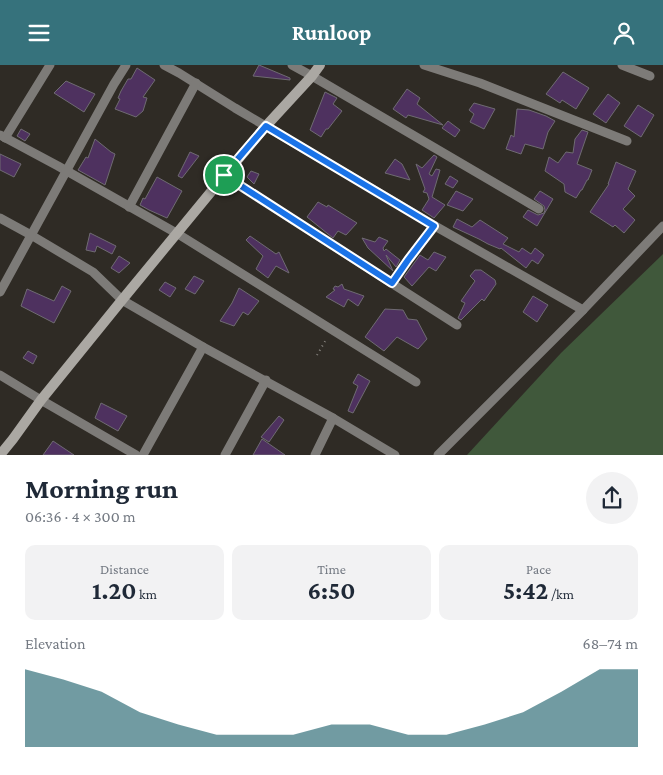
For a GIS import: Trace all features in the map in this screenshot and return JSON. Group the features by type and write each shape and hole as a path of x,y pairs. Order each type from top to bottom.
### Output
{"street":[{"path":"50,65 2,137 178,234 416,382"},
{"path":"0,292 126,65"},
{"path":"164,65 434,226 583,310"},
{"path":"292,65 539,209"},
{"path":"0,455 41,400 178,234 224,175 320,65"},
{"path":"424,65 480,83 627,141"},
{"path":"622,65 650,76"},
{"path":"129,207 196,83"},
{"path":"224,175 457,325"},
{"path":"0,218 94,272 122,301 266,380 395,455"},
{"path":"392,283 434,226"},
{"path":"438,455 583,310 663,226"},
{"path":"142,455 203,347"},
{"path":"0,375 136,455"},
{"path":"225,455 266,380"},
{"path":"315,455 333,418"}],"path":[{"path":"318,355 332,329"}],"green space":[{"path":"663,254 663,455 467,455 561,353"}],"building":[{"path":"259,65 290,78 290,80 253,76"},
{"path":"137,68 155,80 143,97 147,98 143,111 136,117 115,109 120,99 118,98 121,91"},
{"path":"563,72 589,88 576,109 562,100 560,103 546,94"},
{"path":"66,81 95,94 84,112 54,93"},
{"path":"407,89 420,98 417,104 443,125 408,115 406,118 393,109"},
{"path":"325,92 337,98 333,104 342,111 321,137 310,130"},
{"path":"608,94 620,103 606,123 593,114"},
{"path":"474,103 495,109 484,129 470,122 474,114 469,110"},
{"path":"638,105 654,115 641,137 624,126"},
{"path":"517,109 529,110 555,121 548,132 543,149 525,144 521,154 506,149 511,135 514,137"},
{"path":"448,121 460,130 455,137 442,128"},
{"path":"21,129 30,134 25,141 17,136"},
{"path":"582,130 588,132 577,164 592,170 576,198 565,192 564,184 545,171 549,157 558,163 566,152 573,153 575,139"},
{"path":"95,139 115,154 105,185 78,170 86,157 88,158"},
{"path":"190,152 199,156 182,178 178,176"},
{"path":"0,154 21,164 14,177 0,170"},
{"path":"434,155 437,157 429,174 432,176 436,169 440,170 432,197 445,205 434,218 422,210 429,199 427,193 423,192 425,189 416,164 422,168"},
{"path":"395,159 402,164 410,180 385,173"},
{"path":"616,162 636,171 628,189 635,196 623,209 635,220 624,233 615,225 613,227 590,212 609,184"},
{"path":"251,171 259,174 254,184 247,177"},
{"path":"450,176 458,181 453,188 445,184"},
{"path":"157,177 182,191 167,218 140,205"},
{"path":"456,191 473,199 463,211 447,205"},
{"path":"540,191 553,199 537,226 523,217 528,210 538,215 544,213 544,206 534,199"},
{"path":"318,202 327,207 328,205 357,223 346,235 338,231 333,238 307,217"},
{"path":"457,219 472,227 480,220 508,238 503,244 519,252 522,248 531,254 535,248 544,255 538,264 532,260 526,268 501,248 488,244 453,227"},
{"path":"90,233 116,246 112,254 97,246 95,252 86,250"},
{"path":"250,236 276,254 279,252 289,273 276,266 268,278 256,269 263,256 246,240"},
{"path":"379,237 388,241 383,248 384,251 386,249 400,260 396,267 386,255 393,271 368,248 362,238 375,242"},
{"path":"434,252 446,257 436,271 429,267 412,286 404,277 420,255 428,260"},
{"path":"119,256 130,263 119,273 111,268"},
{"path":"475,270 481,270 495,280 496,284 484,301 482,299 461,320 458,318 465,303 461,301 475,281 470,276"},
{"path":"194,276 204,281 195,294 185,289"},
{"path":"165,282 176,288 170,297 159,290"},
{"path":"342,284 344,289 364,296 358,306 348,299 344,307 326,297 335,290 333,289 335,286 338,287"},
{"path":"62,286 71,291 54,323 21,306 27,289 54,301"},
{"path":"239,288 259,301 248,315 243,312 234,326 220,321"},
{"path":"533,296 548,305 537,322 523,312"},
{"path":"385,309 403,310 408,319 417,320 427,339 418,349 397,337 384,351 365,337"},
{"path":"28,351 37,356 33,364 23,358"},
{"path":"358,374 370,381 353,413 348,411 358,386 353,383"},
{"path":"101,403 127,416 118,431 95,418"},
{"path":"279,416 284,420 269,442 261,437"},
{"path":"262,439 285,455 253,455"},
{"path":"53,441 74,455 43,455"}],"route":[{"path":"266,126 434,226 392,283 224,175 266,126"}]}
